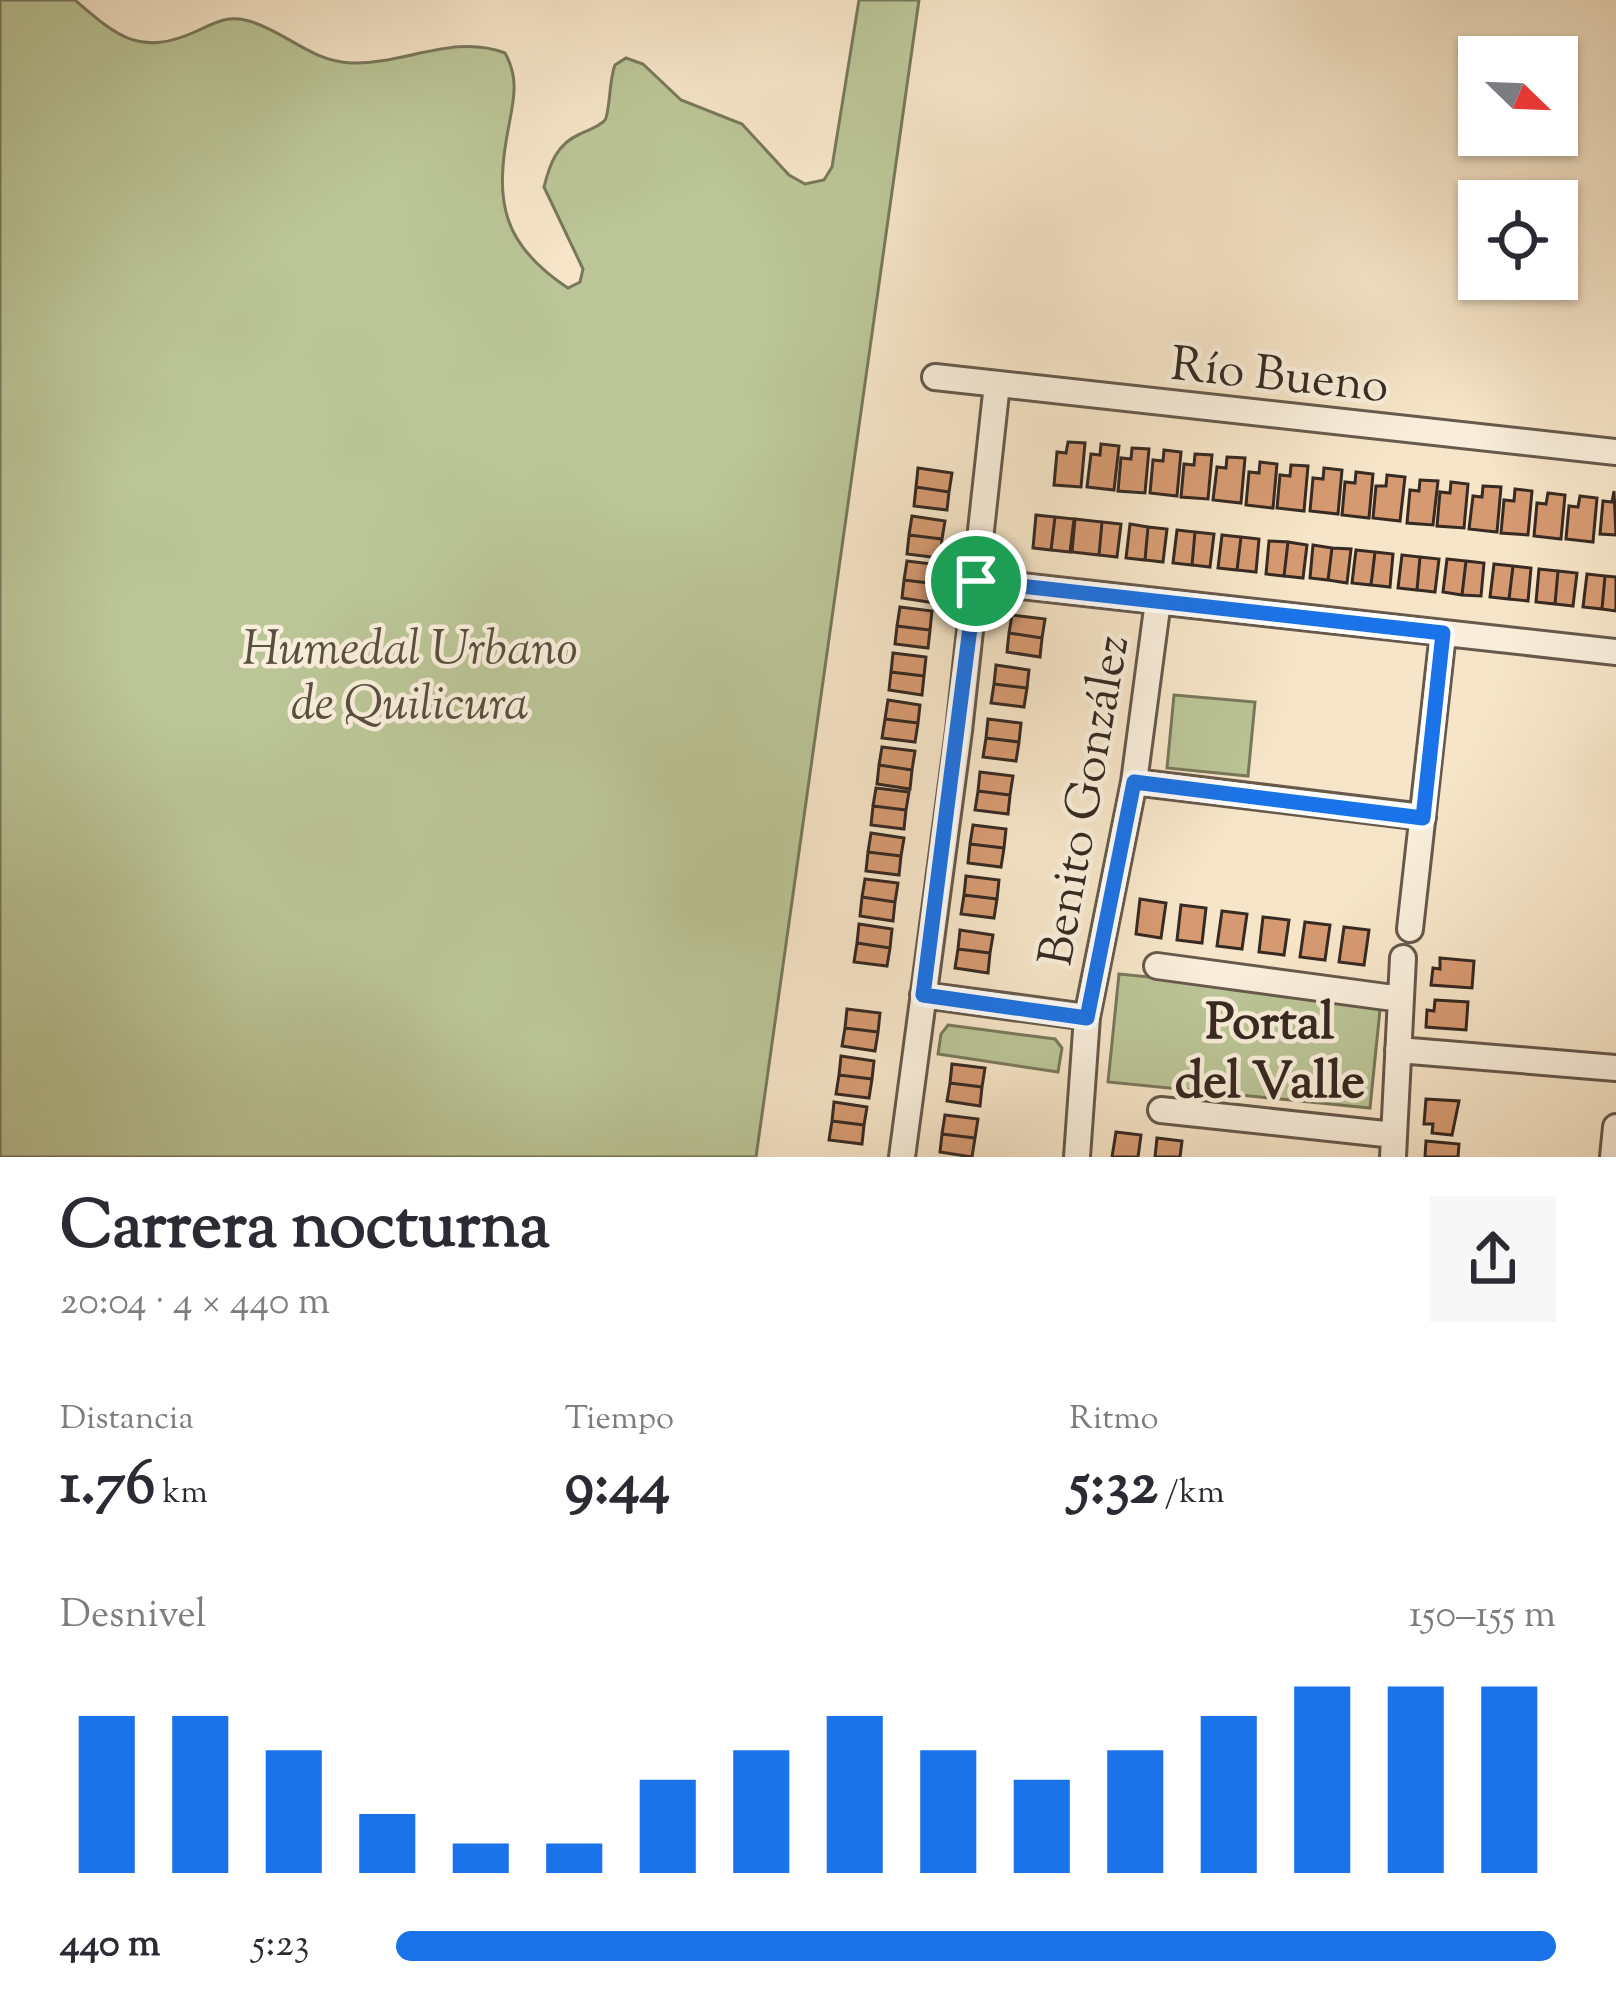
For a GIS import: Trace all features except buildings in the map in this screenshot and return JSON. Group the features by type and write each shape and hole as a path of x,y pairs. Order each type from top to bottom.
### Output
{"street":[{"name":"Río Bueno","path":"935,377 1616,452"},
{"path":"902,1157 997,384"},
{"path":"976,581 1616,652"},
{"name":"Benito González","path":"1077,1157 1087,1018 1134,782 1158,601"},
{"path":"1410,928 1443,633"},
{"path":"1134,782 1423,818"},
{"path":"1161,1110 1393,1146 1403,958"},
{"path":"1157,966 1401,999"},
{"path":"923,995 1087,1018"},
{"path":"1398,1050 1616,1068"},
{"path":"1613,1157 1616,1127"}],"green space":[{"name":"Humedal Urbano de Quilicura","path":"0,0 75,0 117,33 145,42 177,39 235,19 262,26 311,52 351,63 467,46 505,53 514,88 502,176 508,218 528,255 568,288 580,282 583,269 544,187 560,149 605,120 615,65 626,58 643,64 681,100 742,124 789,175 805,184 824,180 832,167 859,0 919,0 756,1157 0,1157"},
{"path":"1174,695 1255,702 1248,776 1167,768"},
{"path":"1119,974 1381,1000 1370,1108 1108,1082"},
{"path":"948,1025 1055,1039 1062,1048 1058,1072 938,1054 941,1034"}],"district":[{"name":"Portal del Valle","path":"1270,1049"}],"route":[{"path":"976,581 1443,633 1423,818 1134,782 1087,1018 923,995 976,581"}]}
